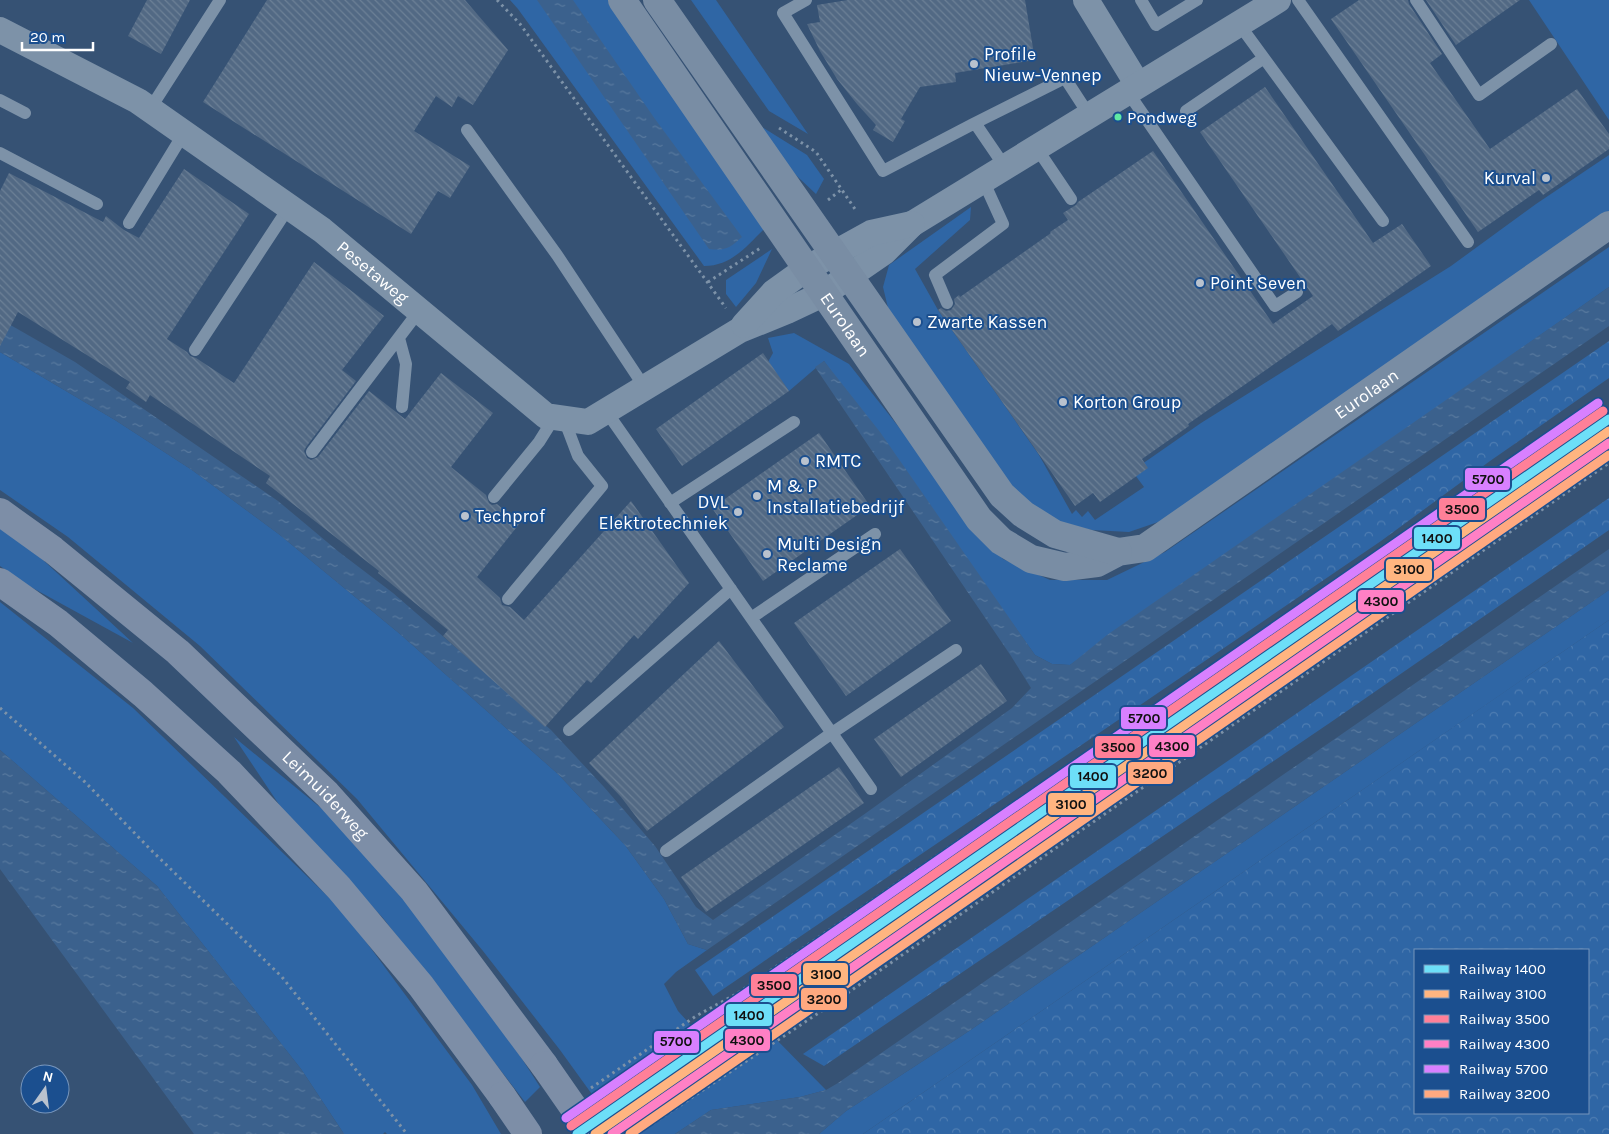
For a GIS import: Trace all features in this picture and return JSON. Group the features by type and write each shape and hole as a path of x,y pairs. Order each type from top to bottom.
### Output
{"main road":[{"name":"Eurolaan","path":"622,0 979,519 1001,541 1031,559 1065,567 1097,563 1118,552 1145,548 1609,225"},
{"name":"Eurolaan","path":"657,0 1002,494 1023,514 1055,534 1118,552"},
{"name":"Leimuiderweg","path":"0,512 53,550 178,652 327,794 414,891 544,1065 592,1134"},
{"path":"0,582 58,623 143,694 229,772 339,888 421,986 528,1134"}],"street":[{"path":"1086,0 1132,88"},
{"path":"850,277 884,252 912,224 1278,0"},
{"name":"Pesetaweg","path":"0,30 150,109 322,230 546,416 588,422 740,330 823,294 850,277"},
{"path":"834,254 871,232 912,224"},
{"name":"Pesetaweg","path":"740,330 774,292 806,269 834,254"}],"lane":[{"path":"150,109 220,0"},
{"path":"806,0 783,13 883,172 1065,78 1089,115"},
{"path":"1141,0 1156,25 1197,0"},
{"path":"1298,0 1468,242"},
{"path":"1416,0 1480,95 1551,44"},
{"path":"1239,24 1383,221"},
{"path":"1186,111 1264,58"},
{"path":"1132,88 1275,306 1297,292"},
{"path":"0,100 25,114"},
{"path":"976,123 1005,167"},
{"path":"467,130 557,255 645,388"},
{"path":"129,223 184,133"},
{"path":"1036,148 1071,199"},
{"path":"0,153 97,204"},
{"path":"947,303 935,275 1003,224 983,180"},
{"path":"195,350 289,207"},
{"path":"312,452 420,311"},
{"path":"399,338 406,364 402,408"},
{"path":"606,411 871,789"},
{"path":"494,497 559,418 578,456 602,486 508,599"},
{"path":"670,503 794,422"},
{"path":"751,618 874,534"},
{"path":"569,730 731,589"},
{"path":"666,851 832,733 956,650"}],"path":[{"path":"497,0 520,24 708,282 740,330"},
{"path":"773,124 816,152 871,232"},
{"path":"590,1089 696,1016 746,987 1580,412"},
{"path":"637,1134 826,1008 1609,463"},
{"path":"0,708 85,782 150,850 282,977 407,1134"}],"green space":[{"path":"510,0 613,0 768,225 732,258 714,265 704,266"},
{"path":"691,0 716,0 808,134 769,111"},
{"path":"1529,0 1609,0 1609,120"},
{"path":"754,122 807,155 824,179 816,194 783,163"},
{"path":"1609,155 1609,211 1164,520 1129,532 1092,530 1071,526 1046,517 1003,482 889,312 883,287 889,265 971,207 970,220 915,269 938,310 1039,455 1072,514 1076,510 1082,517 1088,511 1095,520 1144,487 1132,471 1201,423 1451,266 1536,204"},
{"path":"1609,247 1609,287 1070,665 1052,664 1035,655 824,361 789,391 768,362 773,353 768,338 794,333 849,364 1003,559 1050,580 1107,580 1165,552"},
{"path":"772,249 756,283 736,307 726,294 726,280"},
{"path":"1609,341 1609,378 1490,461 1381,541 713,996 695,970"},
{"path":"0,352 115,420 192,470 280,535 400,634 558,774 625,845 664,899 688,944 707,950 676,972 664,984 678,1011 699,1034 599,1104 560,1050 483,951 357,799 200,646 68,537 0,490"},
{"path":"1609,498 1609,530 1334,720 824,1066 803,1054"},
{"path":"0,528 30,548 133,643 29,586 0,566"},
{"path":"1609,590 1609,620 863,1134 819,1134 846,1111 969,1031"},
{"path":"0,602 133,708 344,912 472,1085 501,1134 387,1134 385,1132 383,1134 344,1134 301,1069 157,886 0,750"},
{"path":"1609,620 1609,1134 863,1134"},
{"path":"234,737 332,817 405,901 487,1004 540,1087 525,1102 383,918 284,812"},
{"path":"770,1033 826,1090 800,1097 711,1110 675,1134 623,1134"}],"water":[{"path":"537,0 573,0 655,119 742,237 738,241 723,249 709,249"},
{"path":"1609,287 1609,326 707,950 688,944 664,899 625,845 558,774 400,634 280,535 192,470 115,420 0,352 0,319 75,362 278,501 339,552 393,593 551,730 655,846 696,907 713,920 1012,708 1031,688 815,367 824,361 880,432 1035,655 1052,664 1070,665 1107,635"},
{"path":"1609,549 1609,590 969,1031 846,1111 819,1134 675,1134 711,1110 800,1097 826,1090 838,1083"},
{"path":"0,750 157,886 301,1069 344,1134 194,1134 0,869"}],"building":[{"path":"147,0 190,0 161,54 128,36"},
{"path":"267,0 465,0 508,50 473,105 458,96 452,107 436,96 414,131 470,166 450,198 438,191 411,234 203,102"},
{"path":"848,0 1025,0 1035,60 955,73 956,82 920,87 901,119 905,121 893,142 873,130 876,125 837,79 820,51 807,24 820,22 817,5"},
{"path":"1359,0 1408,0 1442,54 1430,63 1490,149 1577,89 1609,134 1609,149 1543,195 1539,190 1478,232 1331,19"},
{"path":"1426,0 1520,0 1456,45"},
{"path":"1265,87 1373,243 1402,224 1431,266 1338,331 1332,324 1188,424 1189,426 1142,459 1148,468 1100,502 1093,493 1075,506 938,310 941,308 946,311 951,310 955,304 954,299 959,295 960,297 1068,220 1063,213 1153,151 1273,324 1313,296 1200,132"},
{"path":"184,169 249,214 167,339 190,356 234,383 314,262 384,316 342,370 356,381 306,447 304,451 307,458 311,460 318,457 369,391 405,419 441,373 493,413 451,467 486,495 489,503 492,505 497,504 520,523 477,577 500,598 502,605 510,607 524,620 631,501 689,583 638,639 634,635 591,683 587,680 545,727 443,636 448,630 378,573 379,571 266,483 270,476 150,395 146,402 126,388 130,382 18,312 0,346 0,191 9,173 103,222 106,216 124,230 139,238"},
{"path":"763,353 789,391 682,466 656,429"},
{"path":"819,433 870,506 763,581 712,508"},
{"path":"900,549 951,621 846,696 794,623"},
{"path":"719,641 784,727 647,831 621,797 589,763"},
{"path":"981,664 1007,701 901,777 874,739"},
{"path":"839,767 864,803 706,912 681,877"}],"rail line":[{"name":"5700","path":"566,1118 1598,403"},
{"name":"3500","path":"571,1126 1603,411"},
{"name":"1400","path":"577,1134 1609,419"},
{"name":"3100","path":"595,1134 1609,431"},
{"name":"4300","path":"612,1134 1609,443"},
{"name":"3200","path":"630,1134 1609,455"}],"place":[{"name":"Profile Nieuw-Vennep","path":"974,64"},
{"name":"Pondweg","path":"1118,117"},
{"name":"Kurval","path":"1546,178"},
{"name":"Point Seven","path":"1200,283"},
{"name":"Zwarte Kassen","path":"917,322"},
{"name":"Korton Group","path":"1063,402"},
{"name":"RMTC","path":"805,461"},
{"name":"M & P Installatiebedrijf","path":"757,496"},
{"name":"DVL Elektrotechniek","path":"738,512"},
{"name":"Techprof","path":"465,516"},
{"name":"Multi Design Reclame","path":"767,554"}]}
